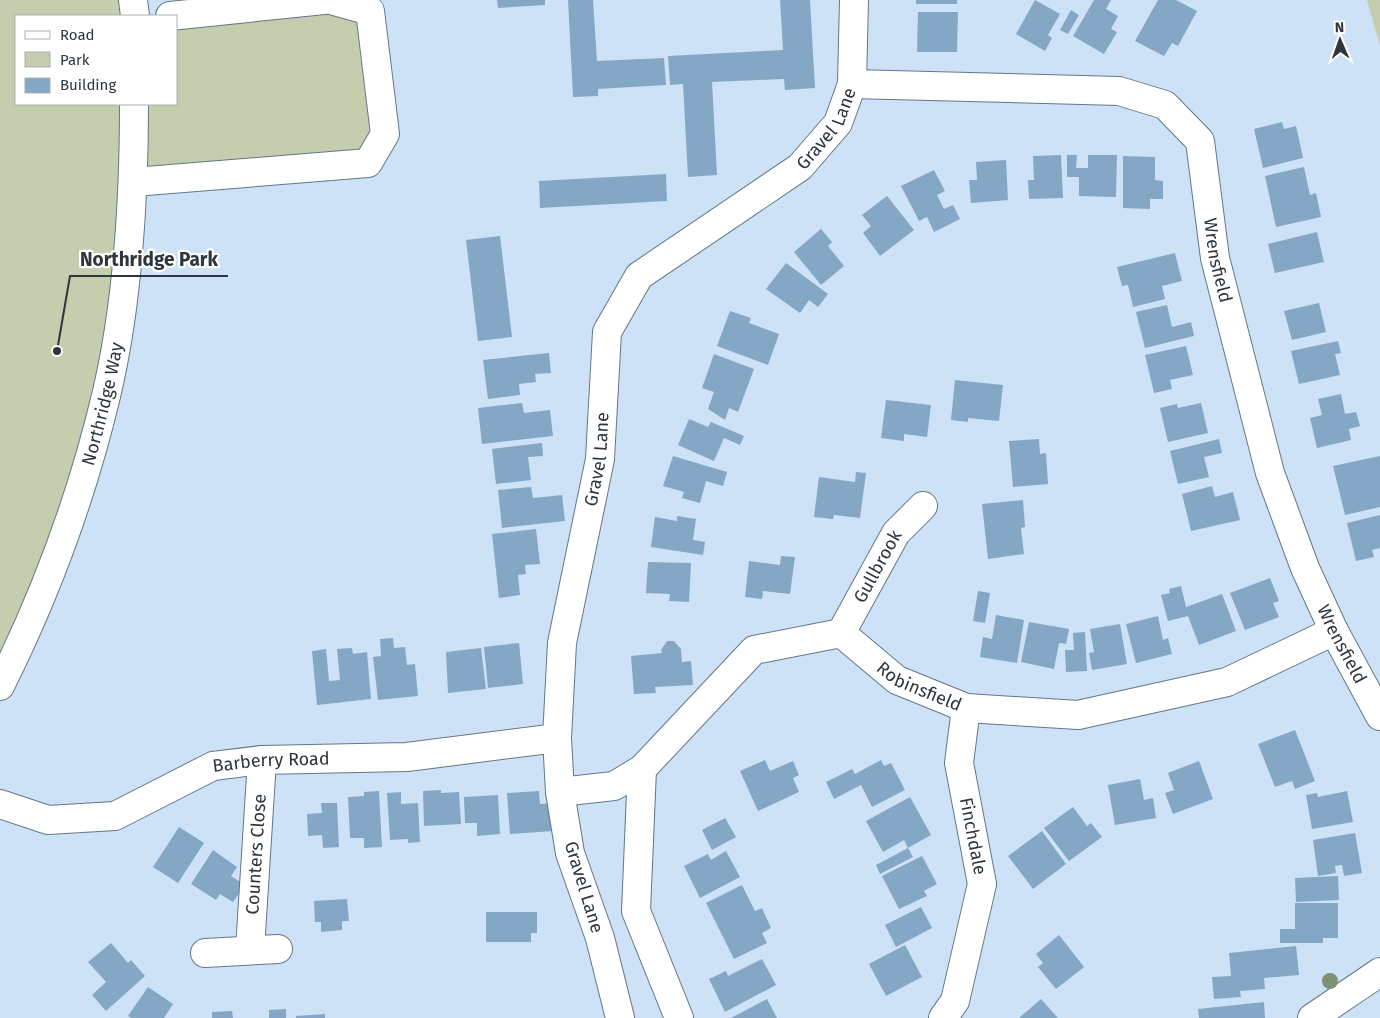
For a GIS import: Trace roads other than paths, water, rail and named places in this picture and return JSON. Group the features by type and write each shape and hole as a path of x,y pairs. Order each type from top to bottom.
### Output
{"street":[{"path":"133,0 134,15"},
{"path":"178,15 324,0"},
{"path":"134,182 368,163 385,134 370,11 330,0"},
{"name":"Gravel Lane","path":"620,1018 600,938 570,853 560,792 557,738 562,643 600,459 607,332 639,276 800,167 838,123 852,84 854,0"},
{"name":"Wrensfield","path":"852,84 1119,91 1165,105 1200,141 1215,258 1270,473 1305,568 1334,631 1380,716"},
{"name":"Northridge Way","path":"0,686 26,633 79,494 106,395 121,308 134,182 134,105"},
{"name":"Gullbrook","path":"841,633 896,533 923,506"},
{"name":"Robinsfield","path":"841,633 897,680 966,708 1078,715 1228,682 1334,631"},
{"path":"560,792 614,786 642,769 754,650 841,633"},
{"name":"Finchdale","path":"942,1018 955,1001 982,884 959,763 966,708"},
{"name":"Barberry Road","path":"0,804 48,820 115,816 213,766 262,760 407,757 557,738"},
{"name":"Counters Close","path":"250,949 262,760"},
{"path":"642,769 636,911 679,1018"},
{"path":"205,953 250,949 278,949"},
{"path":"1312,1018 1380,972"}],"place":[{"name":"Northridge Park","path":"57,351"}]}
